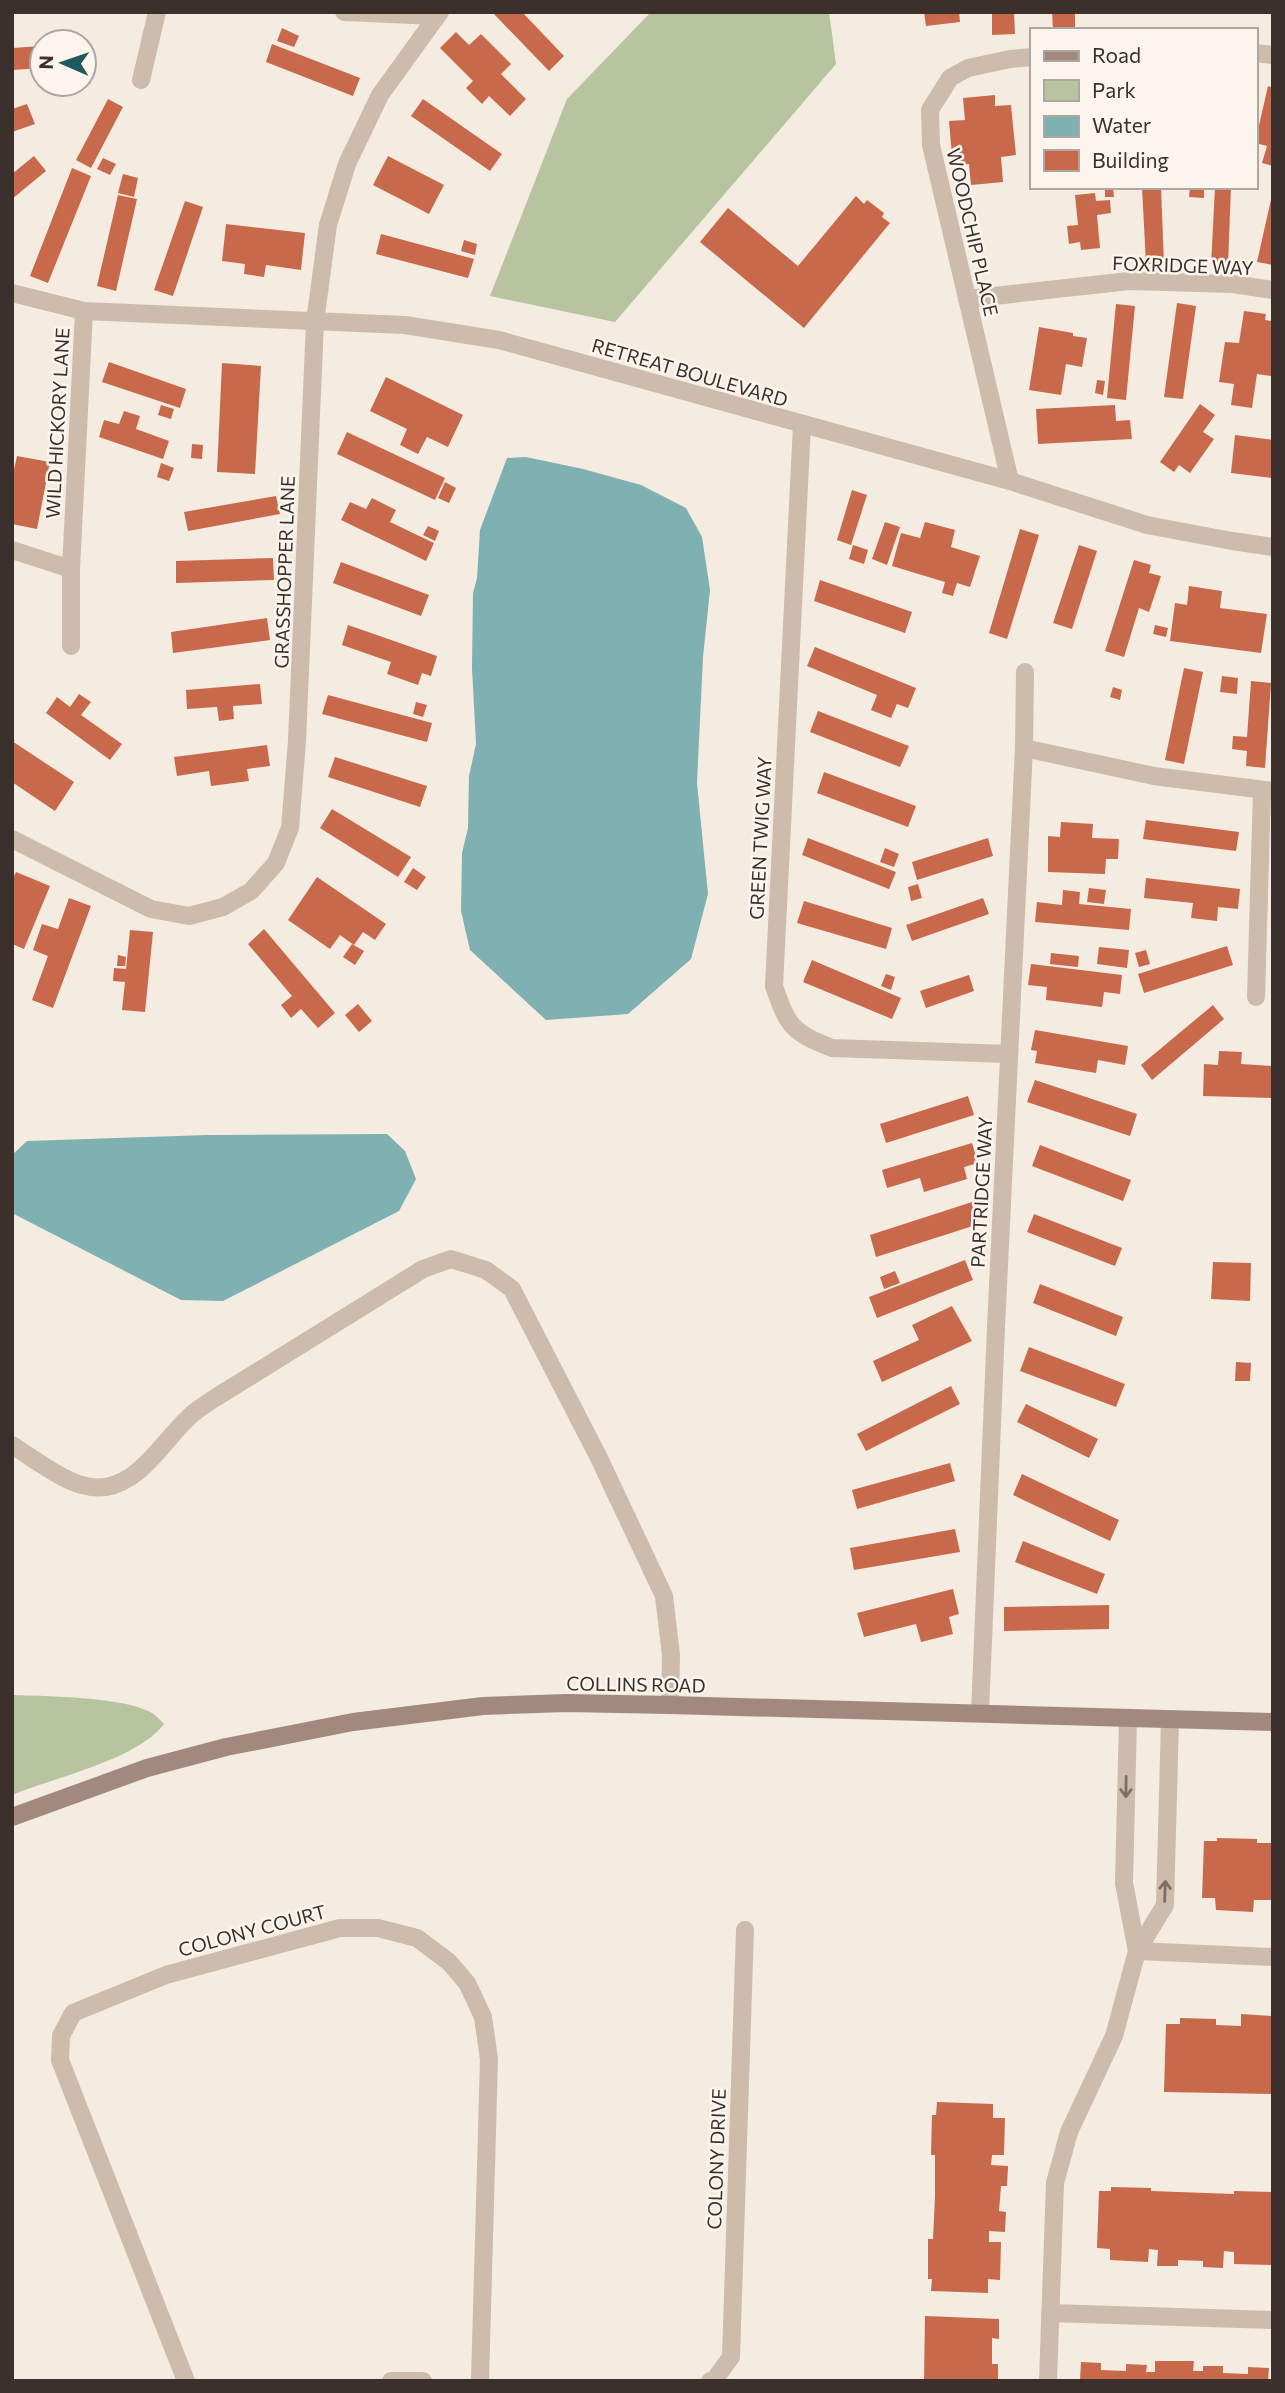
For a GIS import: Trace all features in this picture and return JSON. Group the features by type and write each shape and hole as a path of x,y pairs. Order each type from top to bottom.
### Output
{"street":[{"path":"141,80 157,12"},
{"path":"344,12 438,14"},
{"name":"GRASSHOPPER LANE","path":"12,839 151,909 189,916 223,907 251,891 276,863 290,828 298,741 315,322 328,226 347,164 380,95 438,14"},
{"name":"WOODCHIP PLACE","path":"1010,481 931,145 930,110 950,78 968,68 1030,57"},
{"name":"FOXRIDGE WAY","path":"967,299 1129,281 1233,284 1273,290"},
{"name":"WILD HICKORY LANE","path":"12,293 84,312 71,569 71,646"},
{"name":"RETREAT BOULEVARD","path":"84,312 405,325 499,340 1010,481 1147,525 1273,547"},
{"name":"GREEN TWIG WAY","path":"802,425 774,986 785,1018 805,1037 832,1048 1009,1054"},
{"path":"12,550 71,569"},
{"name":"PARTRIDGE WAY","path":"980,1713 1024,748 1025,672"},
{"path":"1024,748 1154,776 1267,791 1256,997"},
{"path":"12,1445 79,1485 95,1489 115,1486 150,1462 189,1417 215,1398 423,1269 452,1259 486,1270 512,1289 599,1458 664,1596 671,1655 670,1705"},
{"name":"COLLINS ROAD","path":"12,1817 147,1768 226,1747 353,1722 483,1706 566,1703 670,1705 1273,1722"},
{"path":"1128,1719 1124,1884 1137,1951"},
{"path":"1048,2381 1055,2183 1069,2132 1114,2036 1137,1951 1165,1905 1170,1720"},
{"name":"COLONY COURT","path":"186,2381 60,2060 61,2036 73,2013 166,1975 340,1928 378,1928 416,1938 449,1962 467,1983 483,2017 489,2059 480,2381"},
{"name":"COLONY DRIVE","path":"710,2381 715,2379 731,2357 745,1930"},
{"path":"1137,1951 1273,1956"},
{"path":"1050,2313 1273,2320"},
{"path":"391,2381 423,2381"}],"green space":[{"path":"651,12 829,12 836,64 615,322 490,296 567,99"},
{"path":"12,1695 85,1698 124,1704 152,1713 164,1724 151,1737 115,1758 12,1795"}],"water":[{"path":"526,457 641,485 686,508 702,537 710,590 703,657 697,783 708,894 691,959 628,1014 546,1020 470,950 461,911 462,853 468,828 469,776 476,744 472,668 473,593 477,578 480,530 507,458"},
{"path":"387,1134 405,1151 416,1179 399,1211 223,1301 181,1300 12,1213 12,1155 27,1141 207,1135"}],"building":[{"path":"492,12 522,12 564,56 549,71"},
{"path":"924,12 959,12 960,22 926,26"},
{"path":"992,12 1014,12 1015,34 992,35"},
{"path":"1052,12 1075,12 1075,28 1053,28"},
{"path":"282,28 299,36 294,47 277,41"},
{"path":"456,32 469,45 481,34 511,64 501,74 526,99 510,116 489,96 482,104 466,88 473,81 440,48"},
{"path":"272,44 360,78 353,96 266,62"},
{"path":"28,47 28,69 12,70 12,48"},
{"path":"1268,86 1273,88 1273,166 1262,163 1267,146 1257,144"},
{"path":"995,95 995,106 1011,105 1016,155 1001,157 1003,182 971,185 969,164 953,166 949,121 965,120 963,98"},
{"path":"108,99 123,107 91,168 76,160"},
{"path":"423,99 502,154 490,171 411,116"},
{"path":"27,104 35,124 12,132 12,109"},
{"path":"34,156 46,171 12,199 12,174"},
{"path":"388,156 444,185 429,214 373,185"},
{"path":"103,158 116,164 110,175 97,169"},
{"path":"72,168 91,176 48,283 30,276"},
{"path":"123,174 138,178 134,197 118,193"},
{"path":"1105,189 1113,189 1114,197 1105,197"},
{"path":"1142,189 1161,189 1164,264 1146,264"},
{"path":"1190,189 1204,189 1204,198 1189,197"},
{"path":"1215,189 1231,189 1228,266 1211,266"},
{"path":"1095,193 1096,201 1110,200 1111,213 1097,215 1100,248 1081,250 1080,242 1069,244 1067,226 1078,225 1075,195"},
{"path":"118,195 137,199 116,291 97,286"},
{"path":"1273,195 1273,265 1257,262"},
{"path":"856,196 864,204 867,200 884,213 882,217 890,223 804,328 700,242 728,208 798,266"},
{"path":"185,201 203,207 173,296 154,290"},
{"path":"226,224 305,233 301,270 266,265 264,277 244,274 245,264 222,261"},
{"path":"381,234 474,259 468,278 376,254"},
{"path":"464,240 477,244 475,255 461,251"},
{"path":"1177,303 1196,306 1183,399 1164,397"},
{"path":"1116,304 1135,306 1126,400 1107,398"},
{"path":"1244,311 1266,314 1265,320 1273,321 1271,376 1257,374 1252,408 1231,405 1234,384 1219,382 1225,342 1239,343"},
{"path":"1039,327 1087,338 1082,367 1066,364 1061,395 1029,390"},
{"path":"109,362 186,389 180,408 102,382"},
{"path":"222,363 261,366 255,474 217,472"},
{"path":"386,377 463,415 448,447 427,437 418,454 400,445 407,429 370,411"},
{"path":"1097,380 1105,381 1103,395 1095,393"},
{"path":"1200,404 1215,415 1203,432 1214,439 1190,473 1179,465 1174,472 1160,462"},
{"path":"161,405 174,409 171,419 158,415"},
{"path":"1115,405 1116,421 1130,420 1132,439 1038,444 1036,409"},
{"path":"124,411 140,416 136,429 169,441 163,459 99,437 104,420 119,424"},
{"path":"347,432 445,478 435,500 337,454"},
{"path":"1235,435 1273,440 1273,478 1231,473"},
{"path":"192,444 203,445 202,459 191,458"},
{"path":"17,456 50,462 37,529 12,524 12,479"},
{"path":"161,463 174,468 169,481 157,477"},
{"path":"445,482 456,488 449,503 438,498"},
{"path":"852,490 867,495 851,545 837,540"},
{"path":"276,496 280,514 188,531 184,512"},
{"path":"372,498 396,510 390,522 434,543 426,561 341,520 350,502 366,509"},
{"path":"885,522 900,527 887,565 872,559"},
{"path":"925,522 955,530 951,547 980,556 970,587 957,583 953,596 942,593 945,582 892,566 901,533 920,538"},
{"path":"428,526 439,531 435,541 423,535"},
{"path":"1020,529 1039,535 1007,639 989,633"},
{"path":"853,545 868,550 864,564 849,559"},
{"path":"1079,545 1097,551 1072,629 1053,623"},
{"path":"273,558 274,580 176,583 176,561"},
{"path":"1134,560 1151,565 1149,573 1161,576 1149,612 1139,608 1124,657 1105,651"},
{"path":"341,562 429,595 421,616 333,583"},
{"path":"820,580 912,612 905,633 814,601"},
{"path":"1189,586 1222,591 1220,608 1267,614 1261,653 1170,641 1175,603 1187,605"},
{"path":"267,618 270,640 173,653 171,632"},
{"path":"348,625 437,656 431,676 422,673 418,685 387,674 391,662 342,645"},
{"path":"1155,625 1168,628 1166,637 1153,634"},
{"path":"815,647 916,688 908,708 897,704 891,718 871,710 877,695 807,666"},
{"path":"1184,668 1203,672 1184,764 1165,760"},
{"path":"1222,676 1238,678 1237,694 1220,692"},
{"path":"1251,681 1271,683 1265,768 1246,766 1247,751 1232,749 1233,736 1247,737"},
{"path":"260,684 262,704 233,706 234,719 219,721 217,707 187,709 186,690"},
{"path":"1113,687 1122,690 1120,700 1110,697"},
{"path":"79,694 91,702 81,715 122,744 110,760 46,713 57,697 70,707"},
{"path":"328,695 432,723 427,742 322,714"},
{"path":"416,702 427,705 423,717 413,714"},
{"path":"818,711 909,746 900,767 810,732"},
{"path":"12,741 74,782 55,811 12,782"},
{"path":"267,745 270,766 247,769 249,781 211,786 209,771 177,776 174,757"},
{"path":"335,757 427,786 420,807 328,777"},
{"path":"824,772 916,806 908,827 817,793"},
{"path":"332,809 411,857 398,877 320,828"},
{"path":"1146,820 1239,832 1236,851 1143,839"},
{"path":"1061,822 1093,824 1092,838 1119,839 1118,859 1106,859 1105,874 1048,872 1048,836 1060,837"},
{"path":"808,838 896,872 889,889 802,855"},
{"path":"988,838 993,856 917,880 912,862"},
{"path":"885,848 899,854 894,867 880,862"},
{"path":"413,868 426,877 417,890 404,882"},
{"path":"16,872 50,886 24,949 12,944 12,880"},
{"path":"317,877 386,924 375,940 363,932 354,945 340,935 330,949 288,920"},
{"path":"1146,878 1240,889 1238,909 1218,907 1217,921 1191,918 1193,903 1144,898"},
{"path":"918,884 922,898 911,901 908,887"},
{"path":"1089,888 1106,890 1104,904 1087,902"},
{"path":"1063,890 1080,892 1079,904 1131,909 1129,930 1035,922 1037,902 1062,905"},
{"path":"69,898 91,906 53,1008 32,1000 48,956 33,950 42,924 58,929"},
{"path":"983,898 989,914 912,941 906,925"},
{"path":"804,901 892,928 886,949 797,923"},
{"path":"264,929 335,1013 318,1028 301,1009 291,1018 281,1005 292,996 248,944"},
{"path":"130,930 153,932 145,1012 122,1010 125,982 113,981 114,968 126,969"},
{"path":"352,944 364,951 355,965 343,957"},
{"path":"1227,946 1233,965 1144,993 1138,974"},
{"path":"1099,947 1129,950 1127,968 1097,964"},
{"path":"1146,950 1150,964 1139,967 1135,953"},
{"path":"1051,953 1079,956 1078,967 1050,964"},
{"path":"118,955 126,957 125,966 117,966"},
{"path":"812,960 901,998 892,1019 803,982"},
{"path":"1031,964 1122,975 1120,994 1104,992 1102,1007 1046,1000 1047,987 1028,985"},
{"path":"886,974 895,977 891,990 881,986"},
{"path":"969,975 974,991 926,1008 920,991"},
{"path":"358,1004 372,1021 359,1032 345,1015"},
{"path":"1213,1005 1224,1019 1152,1080 1141,1065"},
{"path":"1035,1030 1128,1046 1125,1065 1098,1060 1096,1073 1035,1063 1037,1051 1031,1050"},
{"path":"1219,1051 1242,1052 1241,1064 1273,1066 1273,1098 1203,1096 1204,1064 1218,1065"},
{"path":"1035,1080 1137,1114 1130,1136 1027,1102"},
{"path":"968,1096 974,1115 886,1143 880,1124"},
{"path":"972,1143 978,1163 964,1167 967,1179 924,1192 920,1178 887,1188 882,1170"},
{"path":"1040,1145 1131,1180 1123,1201 1032,1166"},
{"path":"972,1202 979,1224 876,1257 870,1235"},
{"path":"1034,1214 1122,1248 1115,1266 1027,1232"},
{"path":"965,1260 973,1280 877,1318 869,1297"},
{"path":"1213,1262 1251,1263 1250,1301 1211,1299"},
{"path":"895,1271 900,1283 884,1289 880,1277"},
{"path":"1040,1284 1123,1317 1116,1336 1033,1303"},
{"path":"952,1306 972,1341 882,1382 873,1361 919,1340 912,1325"},
{"path":"1029,1347 1125,1384 1116,1407 1020,1371"},
{"path":"1236,1362 1251,1363 1250,1381 1235,1381"},
{"path":"951,1386 960,1404 866,1451 857,1434"},
{"path":"1026,1404 1098,1439 1089,1458 1017,1422"},
{"path":"950,1463 955,1481 857,1509 852,1490"},
{"path":"1022,1474 1119,1520 1110,1541 1013,1495"},
{"path":"955,1529 960,1552 854,1570 850,1548"},
{"path":"1023,1541 1105,1574 1097,1594 1015,1562"},
{"path":"953,1589 959,1614 949,1617 953,1634 921,1642 916,1624 864,1637 857,1613"},
{"path":"1109,1605 1109,1629 1004,1631 1004,1607"},
{"path":"1217,1838 1257,1839 1257,1843 1273,1843 1273,1900 1254,1900 1253,1912 1216,1910 1215,1898 1202,1898 1204,1841 1217,1841"},
{"path":"1241,2014 1273,2016 1273,2094 1164,2092 1166,2024 1180,2024 1180,2018 1216,2019 1216,2025 1241,2026"},
{"path":"937,2102 993,2104 993,2118 1005,2118 1004,2155 992,2155 991,2165 1008,2166 1007,2186 1001,2186 999,2211 1006,2212 1005,2232 989,2231 989,2242 1001,2242 1000,2280 988,2279 988,2293 931,2291 932,2279 928,2279 928,2239 933,2239 935,2155 931,2155 932,2115 936,2115"},
{"path":"1111,2187 1234,2194 1234,2191 1273,2192 1271,2265 1234,2264 1234,2252 1224,2251 1223,2268 1203,2267 1203,2261 1178,2260 1178,2266 1157,2266 1158,2250 1149,2249 1148,2262 1110,2260 1110,2249 1097,2248 1099,2191 1111,2191"},
{"path":"925,2316 999,2319 999,2339 992,2338 992,2364 998,2364 998,2381 924,2381"},
{"path":"1155,2361 1194,2361 1193,2371 1203,2371 1203,2366 1223,2366 1223,2373 1248,2374 1248,2367 1269,2368 1268,2381 1080,2381 1081,2362 1101,2363 1101,2370 1126,2371 1126,2364 1147,2365 1146,2372 1155,2372"}]}
